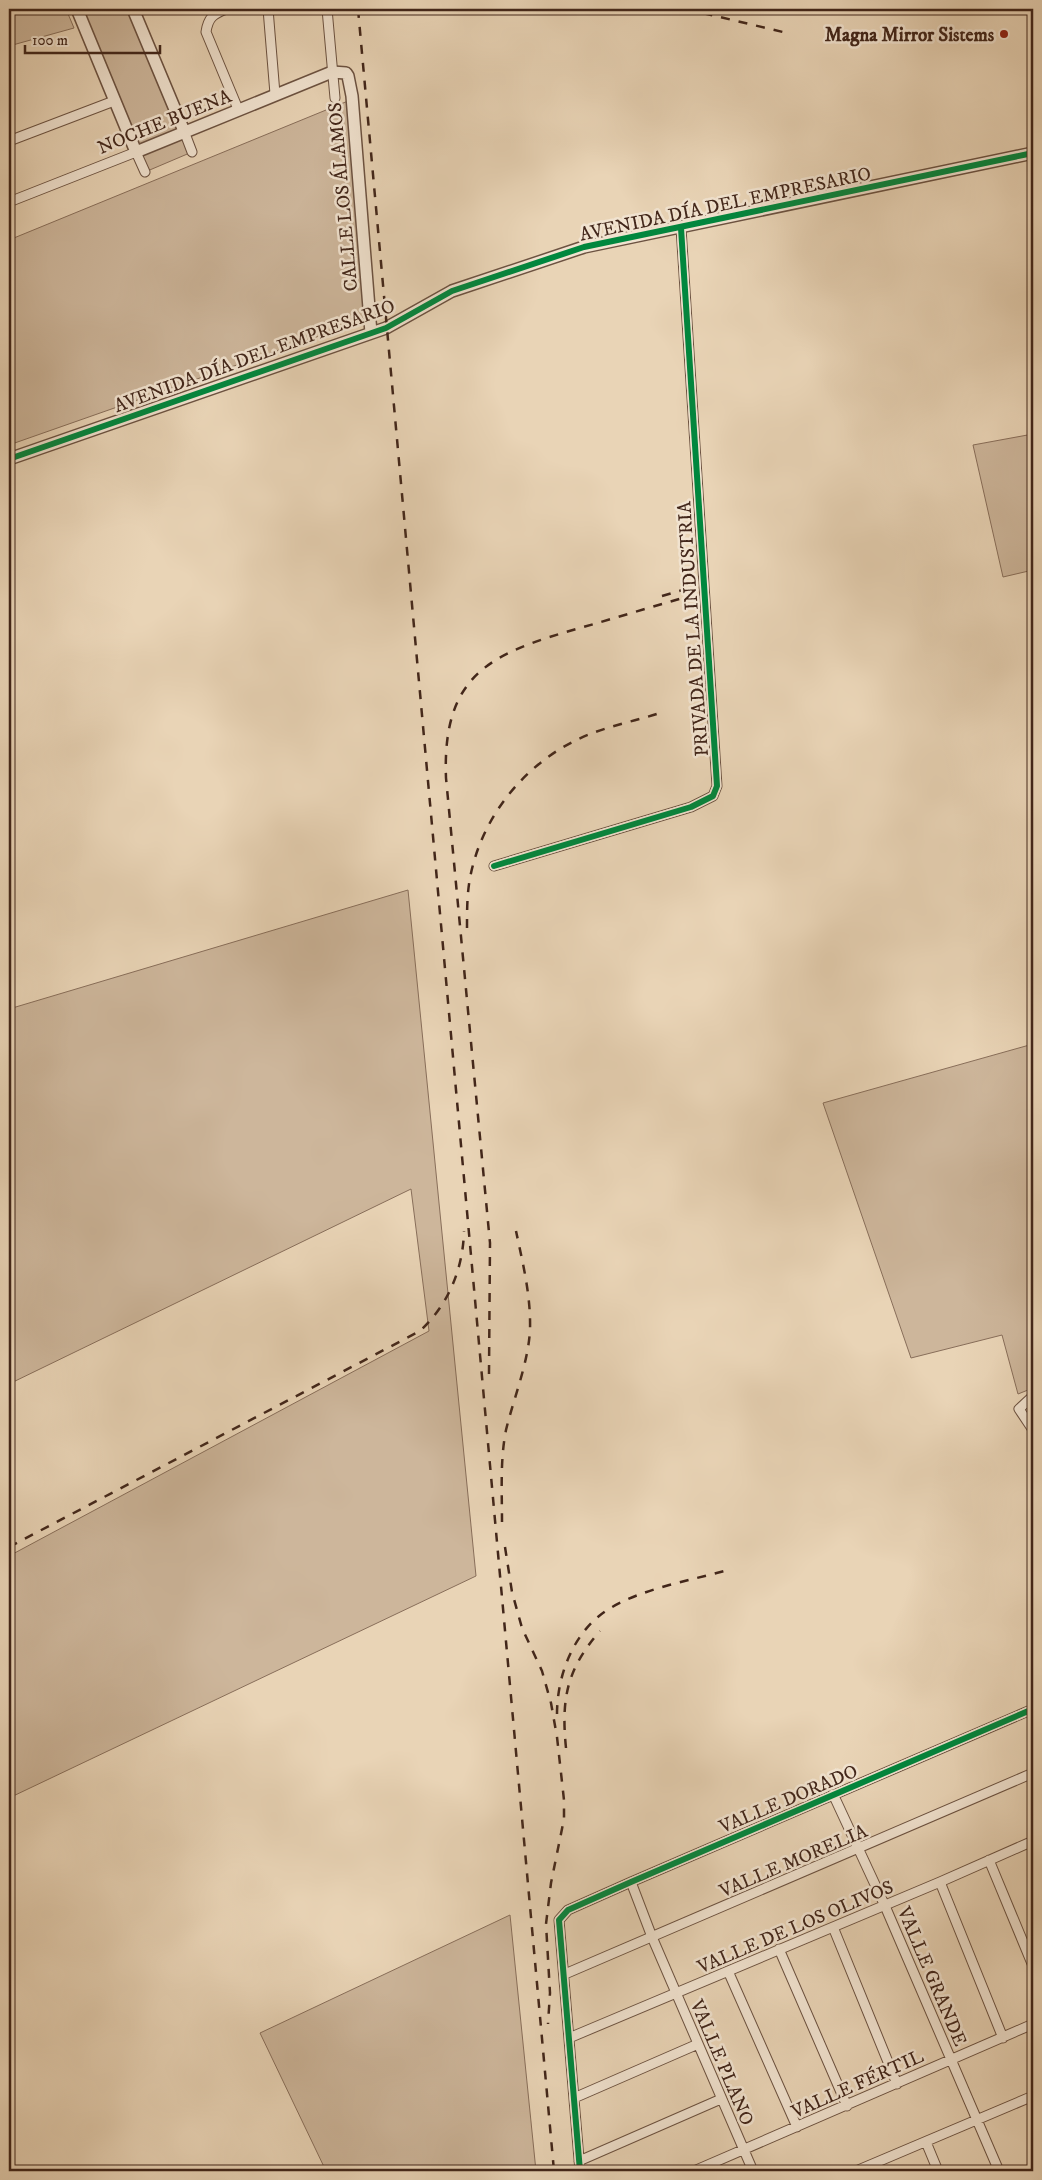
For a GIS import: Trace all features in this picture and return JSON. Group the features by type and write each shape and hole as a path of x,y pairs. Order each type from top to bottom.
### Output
{"street":[{"path":"77,9 114,101 146,172"},
{"path":"133,9 192,152"},
{"path":"226,9 212,16 207,22 206,32 238,109"},
{"path":"268,9 275,94"},
{"name":"CALLE LOS ÁLAMOS","path":"327,9 336,98"},
{"name":"NOCHE BUENA","path":"9,202 332,72"},
{"name":"CALLE LOS ÁLAMOS","path":"332,72 346,73 350,84 371,333"},
{"path":"9,141 114,101"},
{"name":"AVENIDA DÍA DEL EMPRESARIO","path":"9,459 386,328 452,291 584,247 1033,153"},
{"name":"PRIVADA DE LA INDUSTRIA","path":"494,866 691,807 713,796 718,786 681,228"},
{"path":"1033,1396 1019,1409 1033,1430"},
{"name":"VALLE DORADO","path":"565,1974 559,1920 568,1910 1033,1710"},
{"name":"VALLE MORELIA","path":"565,1974 858,1850 1033,1773"},
{"name":"VALLE GRANDE","path":"834,1794 885,1906 999,2171"},
{"name":"VALLE DE LOS OLIVOS","path":"569,2038 885,1906 1033,1841"},
{"path":"989,1860 1033,1966"},
{"name":"VALLE PLANO","path":"631,1882 652,1938 752,2171"},
{"path":"940,1882 1003,2038"},
{"path":"833,1927 897,2084"},
{"path":"779,1949 847,2106"},
{"path":"728,1971 797,2127"},
{"path":"565,1974 580,2171"},
{"name":"VALLE FÉRTIL","path":"694,2171 1033,2024"},
{"path":"574,2098 698,2044"},
{"path":"579,2160 721,2098"},
{"path":"856,2171 874,2168 926,2142 977,2120 1032,2100"},
{"path":"926,2142 938,2171"}],"shaded area":[{"path":"9,9 66,9 74,28 9,46"},
{"path":"77,9 133,9 192,152 145,172"},
{"path":"348,101 365,320 9,445 9,240"},
{"path":"1033,434 1033,570 1003,577 973,445"},
{"path":"408,890 476,1576 9,1798 9,1556 429,1331 411,1189 9,1384 9,1009"},
{"path":"1033,1044 1033,1388 1018,1394 1002,1335 911,1358 823,1103"},
{"path":"510,1915 536,2171 326,2171 260,2033"}],"railway":[{"path":"358,9 554,2171"},
{"path":"686,9 787,33"},
{"path":"662,596 686,589"},
{"path":"489,1374 490,1243 446,778 447,743 453,714 463,691 478,673 497,659 521,647 549,637 686,597"},
{"path":"467,928 469,884 476,854 485,832 497,811 528,773 568,744 590,734 663,712"},
{"path":"9,1547 420,1331 439,1310 452,1286 461,1259 464,1231"},
{"path":"502,1522 504,1441 524,1368 530,1330 528,1292 516,1231"},
{"path":"505,1547 512,1592 522,1628 542,1671 551,1703 564,1800 564,1819 551,1883 546,1924 550,1993 548,2024"},
{"path":"557,1714 560,1684 564,1669 577,1641 597,1618 609,1609 635,1596 665,1586 724,1571"},
{"path":"566,1748 565,1714 569,1685 580,1658 600,1631"}],"cycle path":[{"path":"9,459 386,328 452,291 584,247 1033,153"},
{"path":"494,866 691,807 713,796 717,786 681,228"},
{"path":"580,2171 559,1920 568,1910 1033,1709"}],"place":[{"name":"Magna Mirror Sistems","path":"1004,34"}]}
